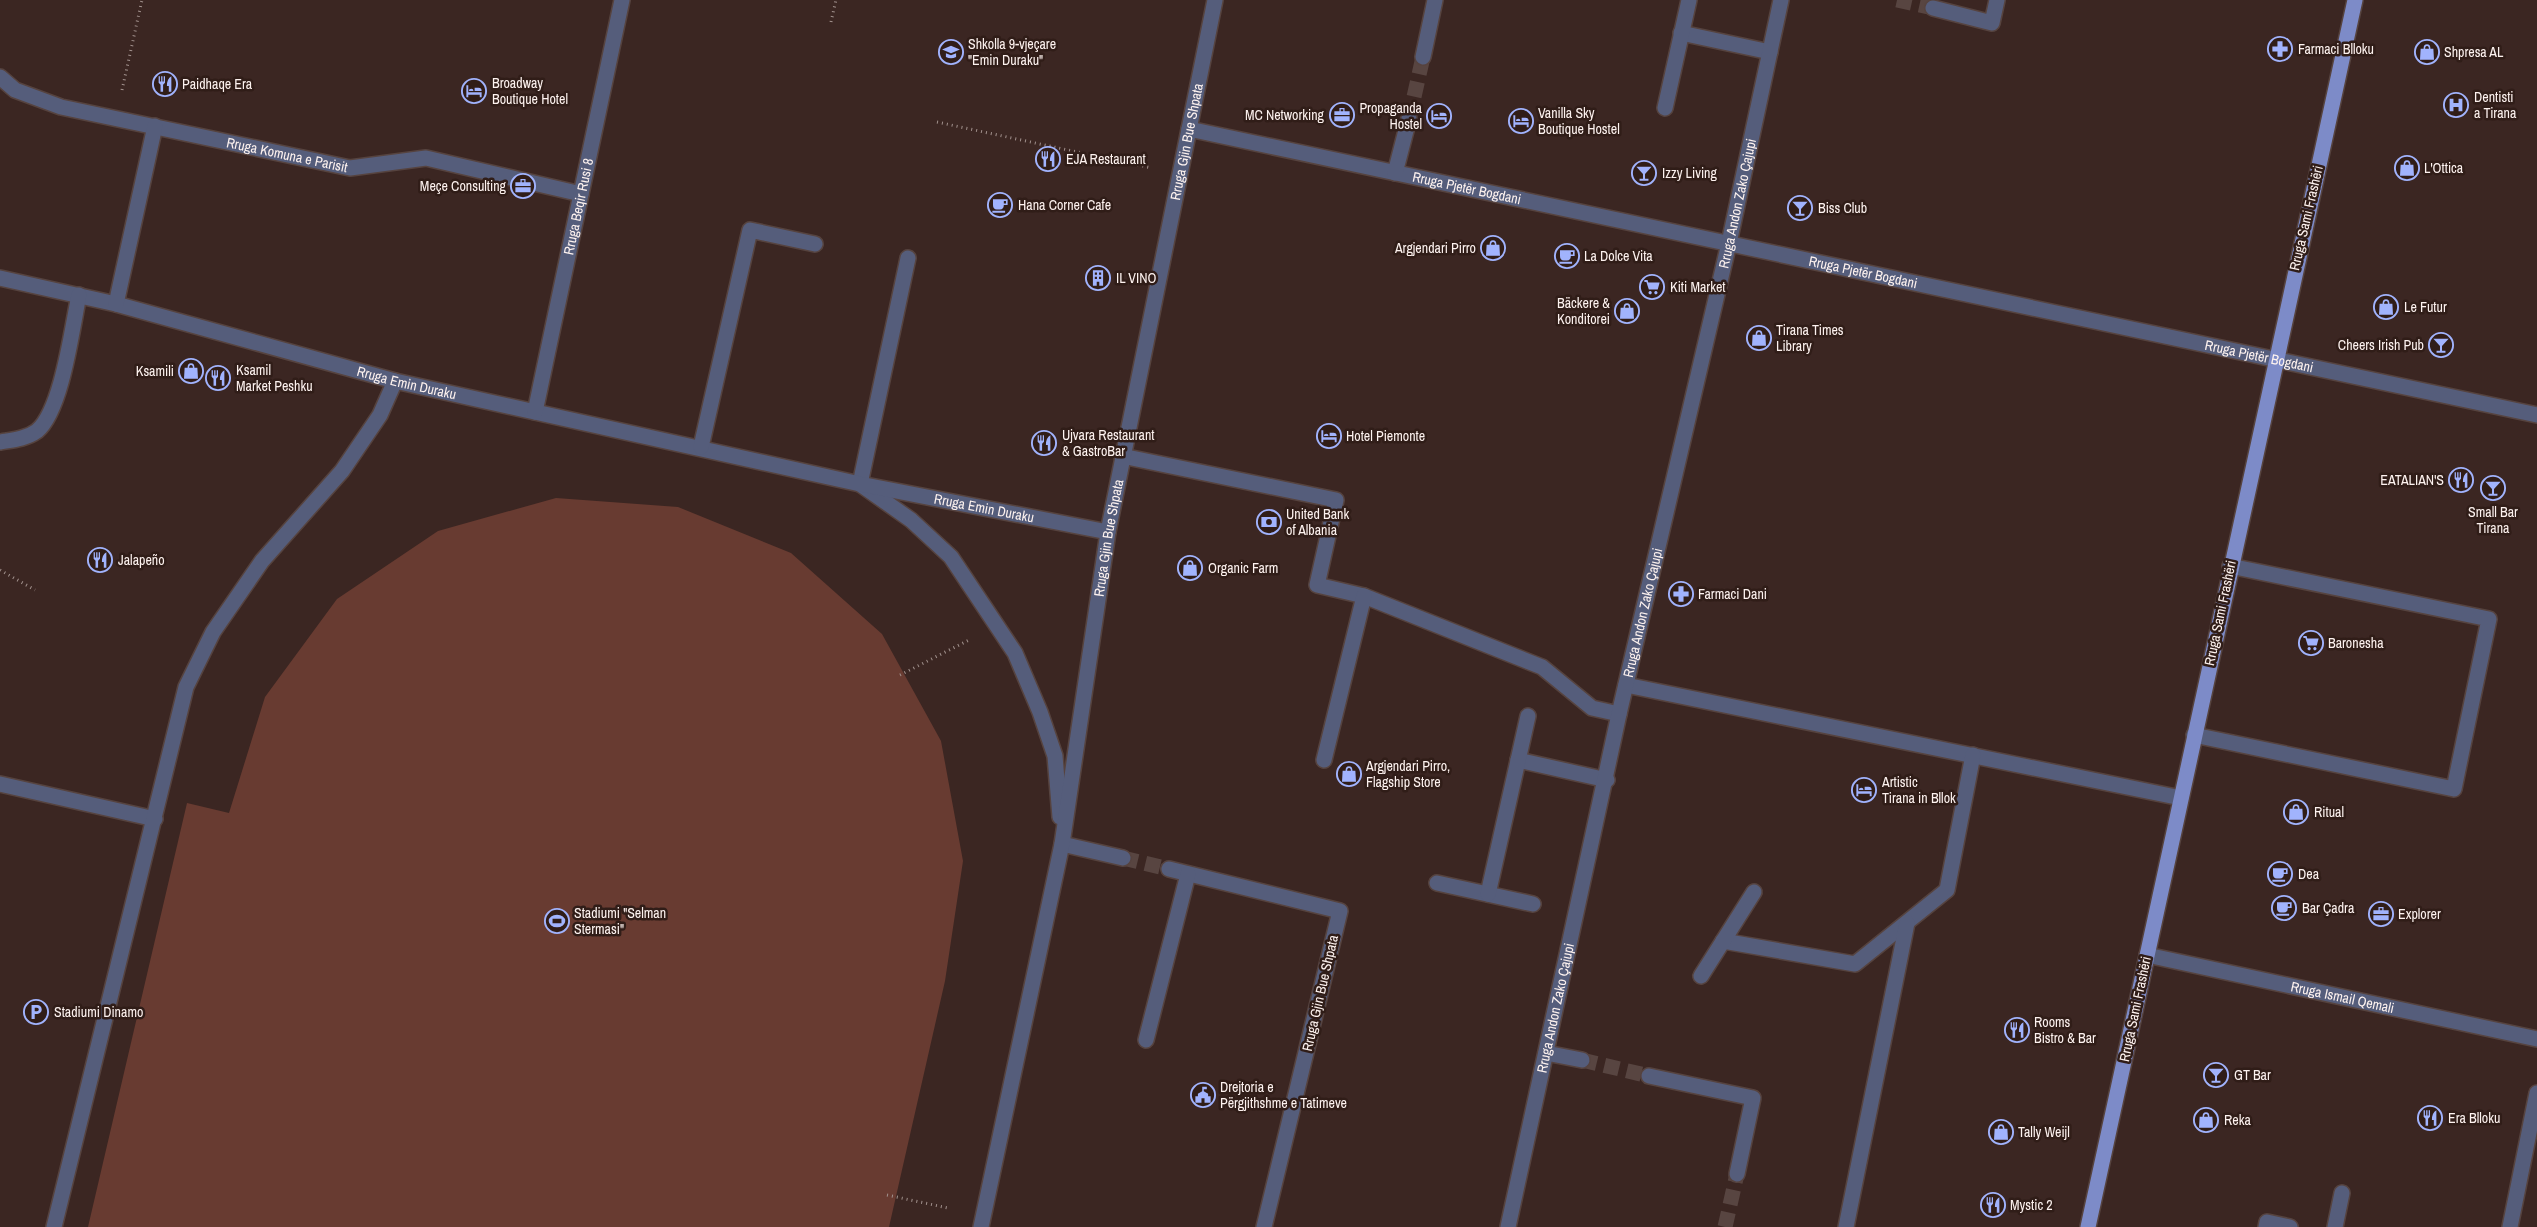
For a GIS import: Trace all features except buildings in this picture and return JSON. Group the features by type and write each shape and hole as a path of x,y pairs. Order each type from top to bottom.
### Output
{"main road":[{"name":"Rruga Sami Frashëri","path":"2088,1227 2275,359 2355,0"}],"street":[{"name":"Rruga Beqir Rusi 8","path":"536,412 622,0"},
{"name":"Rruga Gjin Bue Shpata","path":"981,1227 1062,844 1108,532 1215,0"},
{"path":"1423,57 1435,0"},
{"path":"1665,108 1689,0"},
{"name":"Rruga Andon Zako Çajupi","path":"1508,1227 1607,780 1619,714 1729,244 1782,0"},
{"path":"1933,8 1992,23 1998,0"},
{"path":"1681,33 1770,52"},
{"name":"Rruga Komuna e Parisit","path":"0,77 16,90 61,107 350,168 426,158 581,194"},
{"path":"1395,173 1409,119"},
{"path":"116,304 155,126"},
{"name":"Rruga Pjetër Bogdani","path":"1189,129 2537,415"},
{"path":"701,447 750,230 815,244"},
{"path":"908,258 860,484 911,520 951,557 1015,653 1040,712 1055,756 1062,844 1123,858"},
{"name":"Rruga Emin Duraku","path":"0,278 116,304 395,381 701,447 860,484 1108,532"},
{"path":"0,442 22,439 37,431 49,413 60,388 79,295"},
{"path":"54,1227 156,819 186,687 213,632 262,561 342,471 380,415 395,381"},
{"path":"1122,456 1336,500 1317,585 1364,596 1542,667 1592,708 1619,714"},
{"path":"2194,735 2454,789 2489,619 2230,566"},
{"path":"1324,760 1364,596"},
{"path":"1626,685 2181,798"},
{"path":"1488,894 1528,716"},
{"path":"1723,941 1855,964 1947,890 1973,755"},
{"path":"1518,760 1607,780"},
{"path":"0,784 156,819"},
{"name":"Rruga Gjin Bue Shpata","path":"1169,869 1340,910 1264,1227"},
{"path":"1146,1040 1188,874"},
{"path":"1437,883 1533,904"},
{"path":"1701,976 1754,892"},
{"path":"1846,1227 1906,923"},
{"name":"Rruga Ismail Qemali","path":"2147,955 2537,1039"},
{"path":"1546,1053 1582,1060"},
{"path":"1649,1076 1753,1098 1737,1174"},
{"path":"2510,1227 2537,1093"},
{"path":"2335,1227 2342,1193"},
{"path":"2266,1227 2268,1222 2290,1227"}],"path":[{"path":"115,118 142,0"},
{"path":"831,22 836,0"},
{"path":"937,122 1180,174"},
{"path":"0,570 35,590"},
{"path":"900,675 999,627"},
{"path":"887,1195 948,1208"}],"shaded area":[{"name":"Stadiumi \"Selman Stermasi\"","path":"556,498 678,507 791,553 882,634 941,741 963,861 945,981 889,1227 88,1227 187,803 229,813 265,697 337,599 438,531"}],"tunnel":[{"path":"1897,0 1933,8"},
{"path":"1409,119 1423,57"},
{"path":"1123,858 1169,869"},
{"path":"1582,1060 1649,1076"},
{"path":"1725,1227 1737,1174"}],"place":[{"name":"Farmaci Blloku","path":"2280,49"},
{"name":"Shkolla 9-vjeçare \"Emin Duraku\"","path":"951,52"},
{"name":"Shpresa AL","path":"2427,52"},
{"name":"Paidhaqe Era","path":"165,84"},
{"name":"Broadway Boutique Hotel","path":"474,91"},
{"name":"Dentisti a Tirana","path":"2456,105"},
{"name":"MC Networking","path":"1342,115"},
{"name":"Propaganda Hostel","path":"1439,116"},
{"name":"Vanilla Sky Boutique Hostel","path":"1521,121"},
{"name":"EJA Restaurant","path":"1048,159"},
{"name":"L'Ottica","path":"2407,168"},
{"name":"Izzy Living","path":"1644,173"},
{"name":"Meçe Consulting","path":"523,186"},
{"name":"Hana Corner Cafe","path":"1000,205"},
{"name":"Biss Club","path":"1800,208"},
{"name":"Argjendari Pirro","path":"1493,248"},
{"name":"La Dolce Vita","path":"1567,256"},
{"name":"IL VINO","path":"1098,278"},
{"name":"Kiti Market","path":"1652,287"},
{"name":"Le Futur","path":"2386,307"},
{"name":"Bäckere & Konditorei","path":"1627,311"},
{"name":"Tirana Times Library","path":"1759,338"},
{"name":"Cheers Irish Pub","path":"2441,345"},
{"name":"Ksamili","path":"191,371"},
{"name":"Ksamil Market Peshku","path":"218,378"},
{"name":"Hotel Piemonte","path":"1329,436"},
{"name":"Ujvara Restaurant & GastroBar","path":"1044,443"},
{"name":"EATALIAN'S","path":"2461,480"},
{"name":"Small Bar Tirana","path":"2493,488"},
{"name":"United Bank of Albania","path":"1269,522"},
{"name":"Jalapeño","path":"100,560"},
{"name":"Organic Farm","path":"1190,568"},
{"name":"Farmaci Dani","path":"1681,594"},
{"name":"Baronesha","path":"2311,643"},
{"name":"Argjendari Pirro, Flagship Store","path":"1349,774"},
{"name":"Artistic Tirana in Bllok","path":"1864,790"},
{"name":"Ritual","path":"2296,812"},
{"name":"Dea","path":"2280,874"},
{"name":"Bar Çadra","path":"2284,908"},
{"name":"Explorer","path":"2381,914"},
{"name":"Stadiumi \"Selman Stermasi\"","path":"557,921"},
{"name":"Stadiumi Dinamo","path":"36,1012"},
{"name":"Rooms Bistro & Bar","path":"2017,1030"},
{"name":"GT Bar","path":"2216,1075"},
{"name":"Drejtoria e Përgjithshme e Tatimeve","path":"1203,1095"},
{"name":"Era Blloku","path":"2430,1118"},
{"name":"Reka","path":"2206,1120"},
{"name":"Tally Weijl","path":"2001,1132"},
{"name":"Mystic 2","path":"1993,1205"}]}
